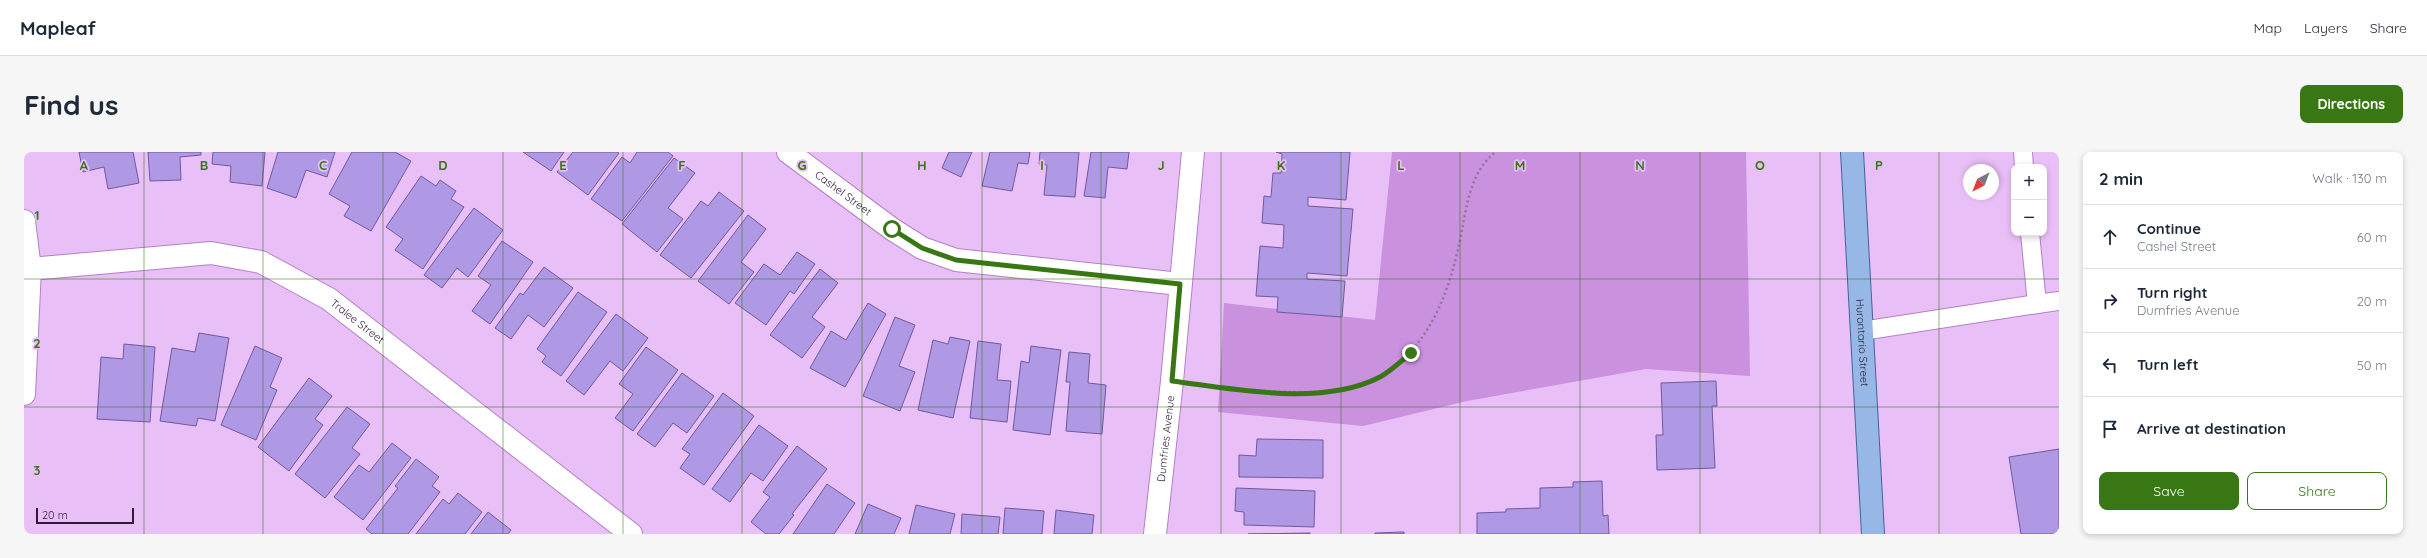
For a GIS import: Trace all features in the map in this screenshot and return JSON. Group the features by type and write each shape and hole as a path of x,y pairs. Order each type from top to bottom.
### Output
{"main road":[{"name":"Hurontario Street","path":"1852,152 1873,534"}],"street":[{"name":"Cashel Street","path":"788,152 892,229 922,248 956,260 1180,284"},
{"name":"Dumfries Avenue","path":"1155,534 1172,381 1193,152"},
{"path":"24,221 30,269 24,394"},
{"name":"Tralee Street","path":"30,269 211,253 261,262 329,299 631,534"}],"lane":[{"path":"2022,152 2024,164"},
{"path":"2030,236 2037,304"},
{"path":"1862,331 2059,301"}],"path":[{"path":"1172,381 1289,393 1343,391 1380,377 1411,353 1434,320 1456,259 1469,190 1489,157 1496,152"}],"shaded area":[{"path":"1392,152 1746,152 1750,376 1646,369 1467,401 1363,426 1218,412 1224,303 1375,320"}],"building":[{"path":"79,152 133,152 139,183 108,189 104,167 83,172"},
{"path":"148,152 201,152 201,155 180,157 181,180 150,181"},
{"path":"213,152 265,152 262,186 230,182 231,166 212,164"},
{"path":"278,152 335,152 327,177 306,170 296,198 267,188"},
{"path":"352,152 395,152 411,161 371,231 344,216 350,206 329,194"},
{"path":"523,152 564,152 551,171"},
{"path":"573,152 619,153 588,195 557,172"},
{"path":"637,152 668,152 673,156 622,221 591,199 622,157 630,163"},
{"path":"949,152 972,152 961,177 942,168"},
{"path":"990,152 1030,152 1028,164 1018,163 1012,191 982,186"},
{"path":"1040,152 1079,152 1075,197 1044,195 1047,165 1039,164"},
{"path":"1091,152 1129,152 1127,169 1108,167 1105,198 1084,196"},
{"path":"1276,152 1350,152 1346,200 1308,197 1308,206 1353,209 1347,276 1307,273 1307,279 1345,281 1342,317 1277,312 1278,297 1256,296 1260,246 1283,248 1284,225 1262,223 1264,196 1271,197 1273,173 1281,173 1282,154"},
{"path":"674,158 695,173 668,208 683,219 657,252 622,224"},
{"path":"421,176 436,186 440,180 456,191 451,199 464,207 423,269 395,250 403,239 386,227"},
{"path":"719,192 744,211 691,278 660,255 701,201 708,206"},
{"path":"474,208 503,230 468,277 457,268 442,288 424,275"},
{"path":"748,215 766,229 741,262 754,272 729,304 698,281"},
{"path":"502,241 533,262 490,324 472,311 491,285 478,276"},
{"path":"797,252 815,264 794,294 790,291 766,325 735,303 764,264 780,275"},
{"path":"544,267 573,288 544,327 528,315 511,339 495,328 520,293 523,295"},
{"path":"820,269 838,283 812,317 825,327 802,358 770,335"},
{"path":"578,292 607,312 561,376 542,362 546,356 537,349"},
{"path":"868,303 886,314 845,387 810,368 831,331 846,340"},
{"path":"616,314 648,338 623,371 610,361 584,395 566,381"},
{"path":"895,317 915,325 899,366 915,372 900,411 863,396"},
{"path":"199,333 229,338 215,421 198,418 196,426 160,421 172,348 195,352"},
{"path":"950,337 970,341 953,418 918,410 933,340 948,344"},
{"path":"978,341 1001,344 997,380 1011,381 1007,422 970,418"},
{"path":"124,344 155,347 150,422 97,419 101,357 123,359"},
{"path":"255,346 282,358 270,387 277,390 256,440 221,425"},
{"path":"1031,346 1061,350 1050,435 1013,430 1021,361 1029,363"},
{"path":"646,347 678,370 633,431 615,418 633,394 619,384"},
{"path":"1069,352 1090,354 1088,383 1106,385 1102,434 1066,431 1070,382 1066,382"},
{"path":"682,373 714,396 687,433 673,423 655,447 637,434"},
{"path":"309,378 332,396 315,419 323,425 289,471 258,447"},
{"path":"1716,381 1717,406 1712,406 1715,468 1657,470 1656,435 1663,435 1661,383"},
{"path":"723,393 754,416 704,485 680,468 690,454 682,449"},
{"path":"347,407 370,424 352,448 360,454 325,498 295,474"},
{"path":"759,425 788,446 763,481 751,473 730,502 712,489"},
{"path":"1257,439 1323,440 1323,478 1239,477 1239,455 1256,456"},
{"path":"392,443 411,458 363,520 334,497 359,465 369,472"},
{"path":"797,446 827,469 792,514 794,515 779,534 766,534 751,522 770,497 763,492"},
{"path":"2059,449 2059,534 2021,534 2009,457"},
{"path":"416,459 439,477 432,486 440,492 408,534 372,534 366,529 398,488 395,486"},
{"path":"1602,481 1603,516 1608,515 1609,534 1477,534 1477,513 1506,512 1506,509 1540,508 1540,488 1573,487 1573,482"},
{"path":"827,484 855,503 834,534 793,534"},
{"path":"1236,488 1315,491 1314,527 1244,525 1244,512 1235,511"},
{"path":"458,493 482,512 465,534 416,534 443,499 449,504"},
{"path":"868,504 901,518 894,534 855,534"},
{"path":"916,505 955,514 950,534 909,534"},
{"path":"1005,508 1044,511 1042,534 1003,534"},
{"path":"1056,510 1094,515 1092,534 1054,534"},
{"path":"488,512 511,530 508,534 471,534"},
{"path":"962,514 1000,517 998,534 961,534"},
{"path":"1404,532 1404,534 1375,534 1375,533"},
{"path":"1310,533 1310,534 1248,534"}],"route":[{"path":"892,229 922,248 956,260 1180,284 1172,381 1289,393 1343,391 1380,377 1411,353"}]}
